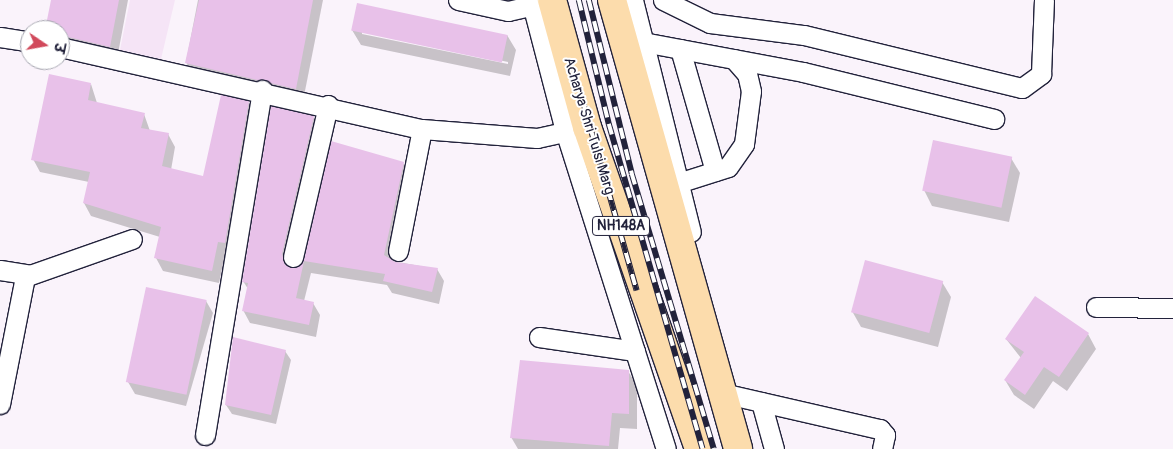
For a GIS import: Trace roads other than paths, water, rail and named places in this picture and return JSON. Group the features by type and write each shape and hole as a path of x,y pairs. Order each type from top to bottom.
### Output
{"highway":[{"name":"NH148A","path":"612,0 738,449"},
{"name":"Acharya Shri Tulsi Marg","path":"541,2 576,131 699,449"}],"street":[{"path":"458,0 508,11 541,2"},
{"path":"633,0 746,449"},
{"path":"669,1 710,23 804,36 1022,88 1042,74 1044,0"},
{"path":"0,37 20,40"},
{"path":"643,42 734,59 994,119"},
{"path":"70,49 262,90 422,128 487,136 576,131 635,351 666,449"},
{"path":"680,49 715,171"},
{"path":"678,183 736,162 744,144 751,91 747,74 734,59"},
{"path":"205,435 262,90"},
{"path":"293,257 328,105"},
{"path":"398,251 422,128"},
{"path":"0,270 25,276 132,239"},
{"path":"0,404 25,276"},
{"path":"1096,307 1173,308"},
{"path":"538,337 635,351"},
{"path":"731,395 880,429 885,435 882,449"},
{"path":"761,402 774,449"}],"railway":[{"path":"579,0 609,124 703,449"},
{"path":"589,0 632,174 714,449"},
{"path":"584,105 637,291"}]}
